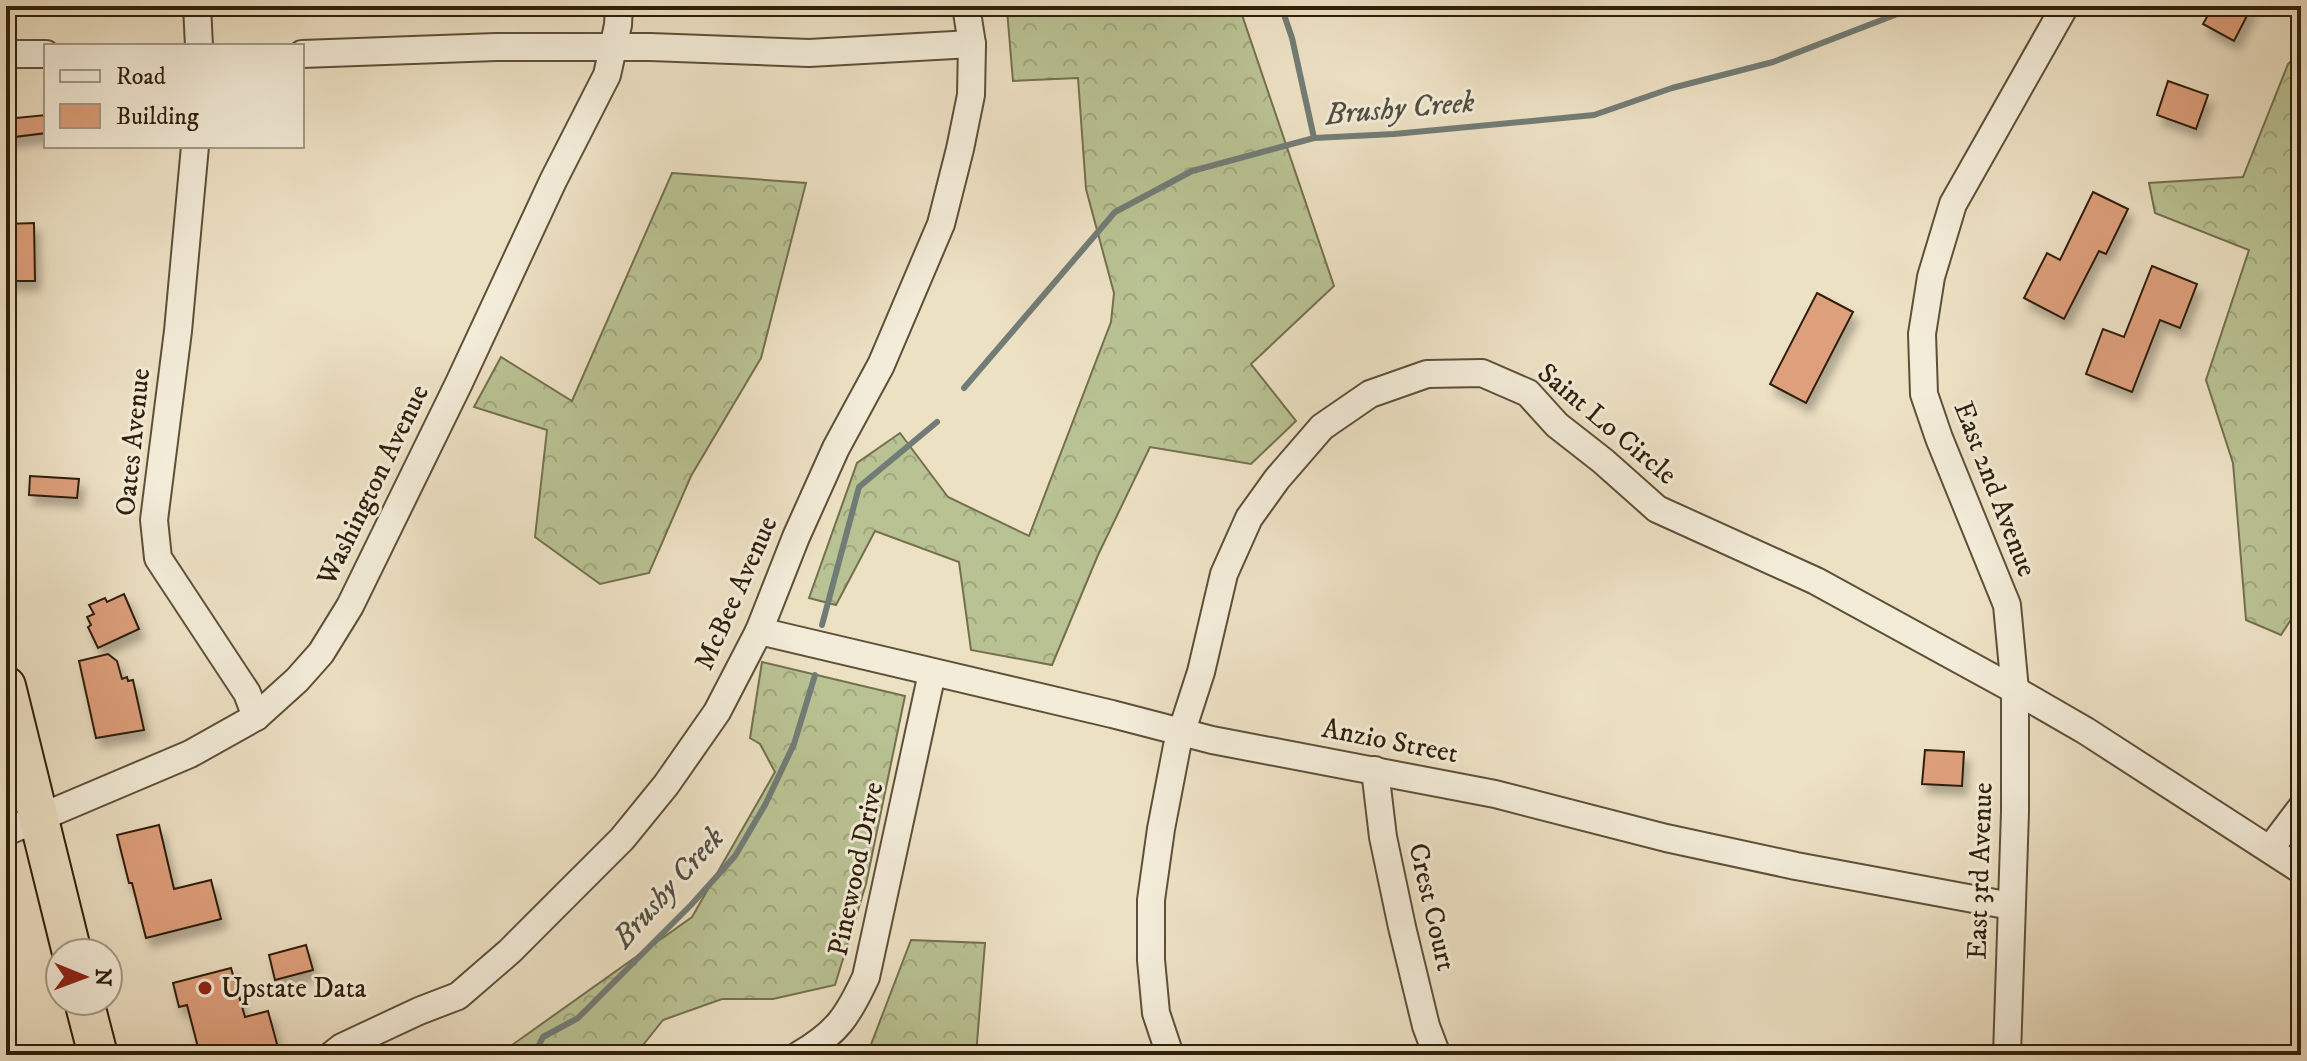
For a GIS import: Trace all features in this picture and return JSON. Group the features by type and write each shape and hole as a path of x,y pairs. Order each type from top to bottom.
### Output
{"highway":[{"path":"6,686 23,826 66,937"},
{"path":"88,1017 98,1055"}],"street":[{"path":"197,6 199,44"},
{"name":"Washington Avenue","path":"23,826 190,754 256,717 297,680 321,653 350,606 553,181 607,75 619,6"},
{"name":"McBee Avenue","path":"332,1055 342,1047 458,996 522,940 622,839 666,785 717,712 759,631 796,537 836,448 881,365 941,224 971,95 972,44 966,6"},
{"name":"East 2nd Avenue","path":"2015,690 2007,605 1924,394 1922,334 1931,277 1953,204 2065,6"},
{"path":"304,54 496,47 809,53 972,44"},
{"path":"6,54 44,54"},
{"name":"Oates Avenue","path":"195,148 176,346 154,520 158,558 247,693 256,717"},
{"name":"Saint Lo Circle","path":"1170,1055 1156,1013 1151,960 1151,900 1161,829 1181,732 1201,672 1224,574 1249,518 1277,479 1322,427 1370,394 1427,374 1482,373 1528,393 1557,425 1657,509 1816,581 2015,690"},
{"name":"Anzio Street","path":"759,631 1212,740 1495,794 1666,838 2011,906"},
{"name":"Pinewood Drive","path":"799,1055 825,1040 852,1008 866,977 932,673"},
{"path":"2015,690 2086,731 2301,870"},
{"name":"East 3rd Avenue","path":"2007,1055 2015,812 2015,690"},
{"name":"Crest Court","path":"1375,770 1383,837 1402,927 1426,1026 1437,1055"},
{"path":"2270,849 2301,808"}],"green space":[{"path":"1041,6 1239,6 1334,286 1251,364 1296,421 1251,464 1150,447 1098,555 1052,665 971,650 959,562 875,531 836,605 809,598 857,463 900,433 948,497 1029,536 1111,322 1114,293 1086,189 1078,78 1013,81 1007,10"},
{"path":"2301,52 2301,604 2281,635 2246,620 2233,463 2206,380 2249,250 2155,213 2149,183 2243,177 2288,64"},
{"path":"672,173 806,183 761,358 691,476 649,573 600,584 535,537 547,430 474,407 501,357 572,401"},
{"path":"762,662 905,696 866,884 835,985 773,999 722,999 663,1020 635,1055 498,1055 692,917 775,772 760,744 750,738"},
{"path":"911,940 985,943 976,1055 867,1055"}],"building":[{"path":"2213,6 2252,6 2234,41 2203,24"},
{"path":"2168,81 2208,95 2196,129 2157,115"},
{"path":"44,115 44,133 6,138 6,119"},
{"path":"2093,192 2128,209 2106,254 2099,251 2064,319 2024,298 2047,253 2060,260"},
{"path":"34,223 35,281 6,281 6,224"},
{"path":"2152,266 2197,284 2180,328 2160,320 2132,392 2086,374 2103,329 2124,337"},
{"path":"1817,293 1853,312 1806,403 1770,384"},
{"path":"30,476 79,479 77,498 29,495"},
{"path":"124,594 139,629 98,648 88,627 91,625 87,617 94,614 89,605 105,598 107,602"},
{"path":"108,654 117,661 122,679 127,677 128,681 133,680 144,730 96,738 79,661"},
{"path":"1925,750 1964,752 1962,786 1922,784"},
{"path":"159,825 174,889 211,880 221,919 146,938 117,835"},
{"path":"306,945 313,970 275,980 269,955"},
{"path":"231,968 245,1017 268,1011 280,1055 200,1055 187,1005 179,1007 173,983"}],"waterway":[{"path":"1281,6 1292,38 1314,138"},
{"name":"Brushy Creek","path":"964,388 1115,212 1192,171 1314,138 1394,134 1594,115 1672,88 1773,62 1918,6"},
{"name":"Brushy Creek","path":"822,625 859,487 937,422"},
{"name":"Brushy Creek","path":"534,1055 543,1037 578,1018 691,905 735,856 765,805 794,744 815,675"}],"place":[{"name":"Upstate Data","path":"205,988"}]}
